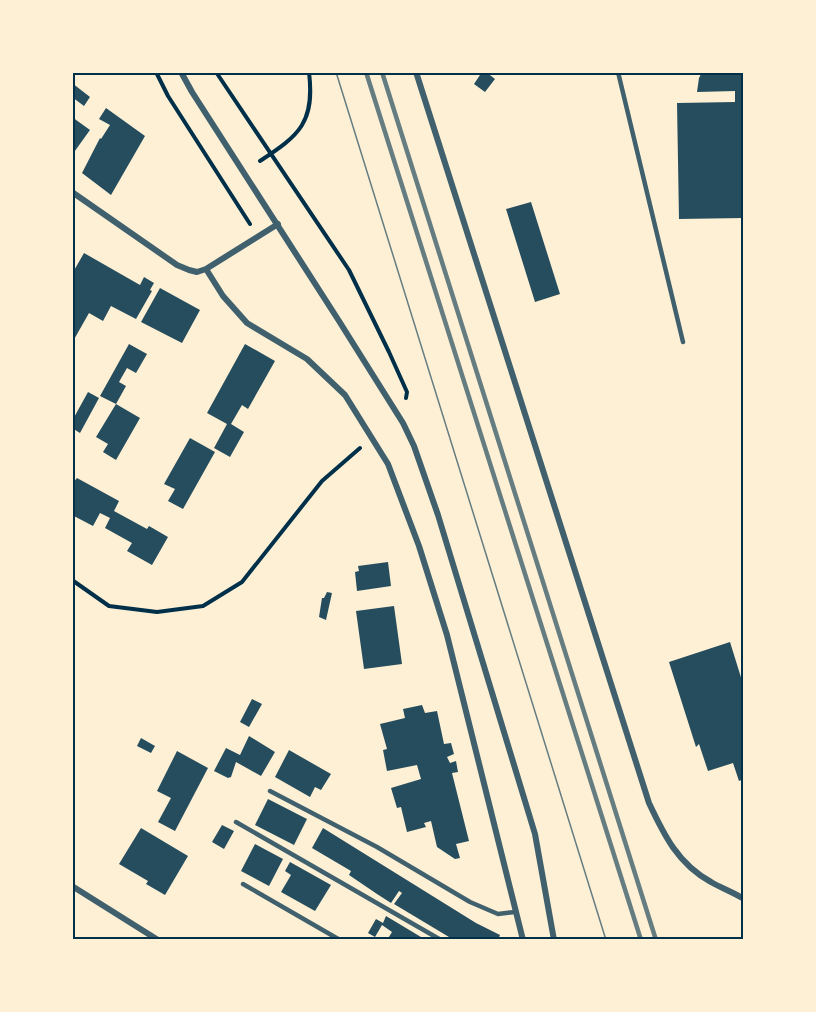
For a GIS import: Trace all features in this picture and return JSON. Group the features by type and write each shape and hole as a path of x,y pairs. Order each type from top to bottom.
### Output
{"street":[{"path":"181,72 403,423 422,465 507,736 535,834 554,940"},
{"path":"416,72 649,803 664,837 678,856 692,870 710,882 744,899"},
{"path":"72,192 177,265 197,272 206,269 278,224"},
{"path":"206,269 223,296 247,323 307,359 345,395 388,464 419,546 447,636 523,940"},
{"path":"72,886 158,940"}],"lane":[{"path":"618,72 683,342"},
{"path":"270,791 376,847 470,902 498,914 515,912"},
{"path":"236,822 441,940"},
{"path":"243,884 340,940"}],"path":[{"path":"156,72 168,96 258,236"},
{"path":"216,72 349,270 407,392 403,423"},
{"path":"260,161 296,133 307,117 310,106 309,72"},
{"path":"72,580 109,606 157,612 203,606 242,582 322,481 372,437"}],"building":[{"path":"482,72 486,72 495,79 485,92 474,84"},
{"path":"702,72 744,72 744,218 679,219 677,103 735,102 735,91 697,92"},
{"path":"72,83 90,97 84,106 72,97"},
{"path":"106,108 145,136 111,195 82,173 100,138 110,125 99,119"},
{"path":"72,117 90,130 72,155"},
{"path":"531,202 560,294 535,302 506,209"},
{"path":"84,253 140,285 144,277 154,283 136,319 111,306 103,321 89,313 72,343 72,295 74,291 72,290 72,274"},
{"path":"160,288 200,310 182,343 141,322"},
{"path":"129,344 147,354 136,373 127,368 119,382 126,386 116,404 100,396"},
{"path":"245,344 275,361 248,409 242,405 231,424 244,432 230,457 214,448 227,424 207,413"},
{"path":"88,392 99,398 80,433 72,428 72,421"},
{"path":"116,404 140,418 116,460 103,452 108,444 96,437"},
{"path":"190,438 215,452 183,509 168,501 175,489 164,484"},
{"path":"77,478 119,501 114,511 147,529 149,526 168,537 152,565 127,551 132,543 105,528 110,518 100,513 93,526 72,515 72,484"},
{"path":"388,562 391,586 357,591 355,572 359,571 358,566"},
{"path":"327,592 332,593 326,620 319,617 322,598"},
{"path":"394,606 402,664 364,669 356,611"},
{"path":"730,642 744,687 744,774 742,775 744,779 739,781 733,763 708,771 699,744 696,747 669,662"},
{"path":"252,699 262,704 249,727 240,722"},
{"path":"422,705 425,713 437,711 444,744 451,743 454,754 447,757 450,763 456,761 458,772 452,773 469,841 456,844 460,858 455,859 437,847 431,821 424,823 426,827 407,832 401,807 397,808 391,788 421,779 417,765 387,771 383,750 387,749 380,724 405,718 403,709"},
{"path":"249,736 275,752 261,776 236,762 231,777 228,778 214,771 226,748 240,755"},
{"path":"141,738 155,746 151,753 137,746"},
{"path":"289,750 331,774 321,790 315,787 310,797 275,777"},
{"path":"177,751 208,768 175,831 158,822 171,798 157,791"},
{"path":"268,799 307,819 294,845 255,825"},
{"path":"222,825 234,831 224,849 212,842"},
{"path":"141,828 188,856 165,895 146,884 148,881 119,864"},
{"path":"323,828 476,923 500,935 498,940 454,940 394,904 402,893 399,891 391,903 349,875 351,871 312,848"},
{"path":"255,844 283,859 269,886 241,871"},
{"path":"290,862 331,885 315,911 281,892 291,875 285,871"},
{"path":"386,916 425,940 387,940 392,932 382,925 375,937 368,933 376,919 383,923"}],"tram line":[{"path":"336,72 606,940"}],"railway":[{"path":"366,72 641,940"},
{"path":"382,72 656,940"}]}
